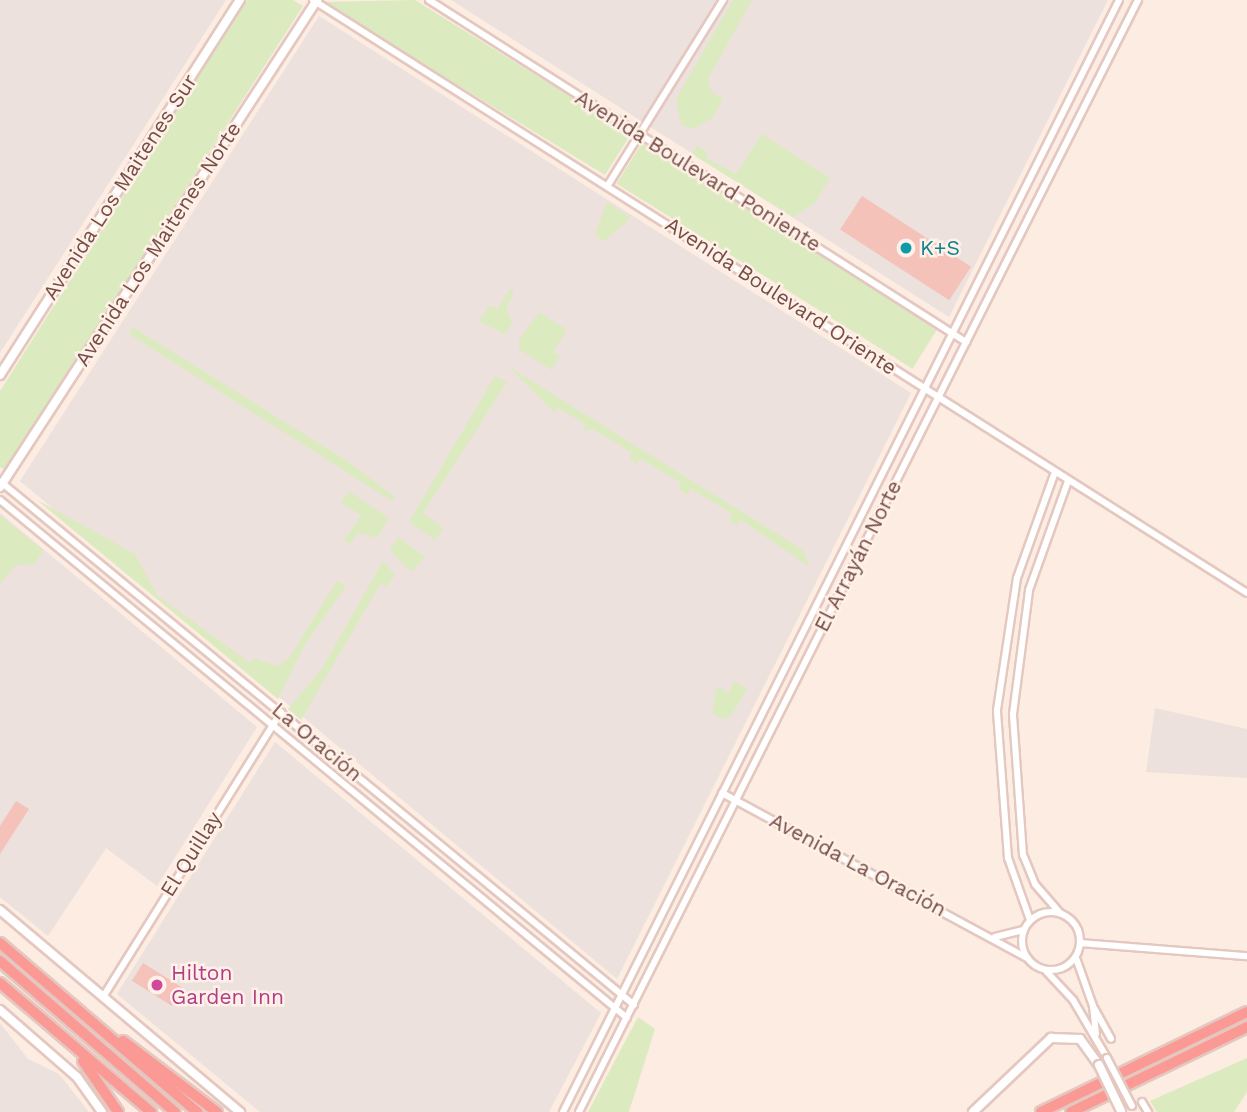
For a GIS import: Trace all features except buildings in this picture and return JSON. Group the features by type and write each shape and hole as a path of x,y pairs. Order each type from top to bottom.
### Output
{"highway":[{"path":"0,943 197,1112"},
{"path":"0,961 175,1112"},
{"path":"0,983 151,1112"},
{"path":"77,1009 218,1112"},
{"path":"1041,1112 1247,1012"},
{"path":"1071,1112 1247,1027"},
{"path":"63,1037 118,1112"}],"street":[{"name":"Avenida Los Maitenes Sur","path":"0,375 240,0"},
{"name":"Avenida Boulevard Poniente","path":"429,0 966,342"},
{"path":"608,185 723,0"},
{"name":"El Arrayán Norte","path":"563,1112 1119,0"},
{"name":"El Arrayán Norte","path":"579,1112 1138,0"},
{"name":"Avenida Boulevard Oriente","path":"315,1 1247,593"},
{"name":"Avenida Los Maitenes Norte","path":"1,484 315,1"},
{"path":"1030,920 1012,872 1003,825 999,690 1017,578 1055,472"},
{"path":"1044,970 1064,967 1076,956 1080,943 1074,924 1060,913 1035,884 1023,855 1013,714 1029,590 1068,481"},
{"name":"La Oración","path":"1,484 634,1005"},
{"name":"La Oración","path":"0,500 627,1018"},
{"name":"El Quillay","path":"103,997 281,712"},
{"name":"Avenida La Oración","path":"722,793 993,937 1027,958"},
{"path":"0,910 240,1112"},
{"path":"1060,913 1030,920 1024,930 1027,958 1044,970 1073,1000 1133,1109"},
{"path":"993,937 1024,930"},
{"path":"1080,943 1247,956"},
{"path":"1076,956 1093,1006 1100,1045"},
{"path":"1093,1006 1111,1039"},
{"path":"0,1010 77,1077 102,1112"},
{"path":"974,1112 1056,1036 1083,1042 1099,1065 1122,1111"},
{"path":"1142,1101 1148,1112"}],"shaded area":[{"path":"0,0 226,0 0,353"},
{"path":"451,0 1108,0 949,317"},
{"path":"319,16 911,393 617,979 20,481"},
{"path":"0,513 257,727 157,886 106,848 48,936 0,897"},
{"path":"1155,708 1247,729 1247,778 1146,772"},
{"path":"275,742 601,1013 549,1112 260,1112 117,994"},
{"path":"0,1023 28,1059 59,1074 89,1112 0,1112"}],"green space":[{"path":"247,0 293,0 303,6 5,470 0,467 0,391"},
{"path":"415,0 631,134 605,175 322,2"},
{"path":"733,0 752,0 708,79 711,91 723,99 713,117 694,129 681,125 676,99"},
{"path":"762,134 830,178 814,204 793,217 692,154 697,146 708,152 706,158 736,174"},
{"path":"642,143 938,328 913,369 617,184"},
{"path":"607,202 631,218 604,241 595,235"},
{"path":"510,289 514,292 506,307 512,323 505,334 479,321 490,305 497,309"},
{"path":"539,312 567,330 553,352 560,356 551,370 519,349 519,340"},
{"path":"133,327 350,463 395,497 392,501 129,334"},
{"path":"509,367 803,550 810,567 741,520 737,525 729,520 731,513 690,488 688,495 680,490 680,482 639,458 637,464 630,459 631,452 593,429 584,431 585,424 558,408 555,413"},
{"path":"495,376 507,382 423,513 443,528 435,540 409,522"},
{"path":"350,492 389,518 377,538 358,533 350,544 344,541 361,515 340,502"},
{"path":"37,500 135,554 157,595 250,663 254,658 277,666 289,658 337,581 346,586 304,646 278,699"},
{"path":"0,515 43,550 35,564 16,565 0,584"},
{"path":"398,537 425,557 411,572 390,550"},
{"path":"383,561 395,575 387,587 381,583 301,720 288,709 321,670"},
{"path":"735,681 747,689 731,716 722,719 712,713 717,686 728,693"},
{"path":"638,1017 655,1029 629,1112 588,1112"},
{"path":"1247,1058 1247,1092 1234,1112 1157,1112 1150,1101"}],"place":[{"name":"K+S","path":"906,248"},
{"name":"Hilton Garden Inn","path":"157,985"}]}
